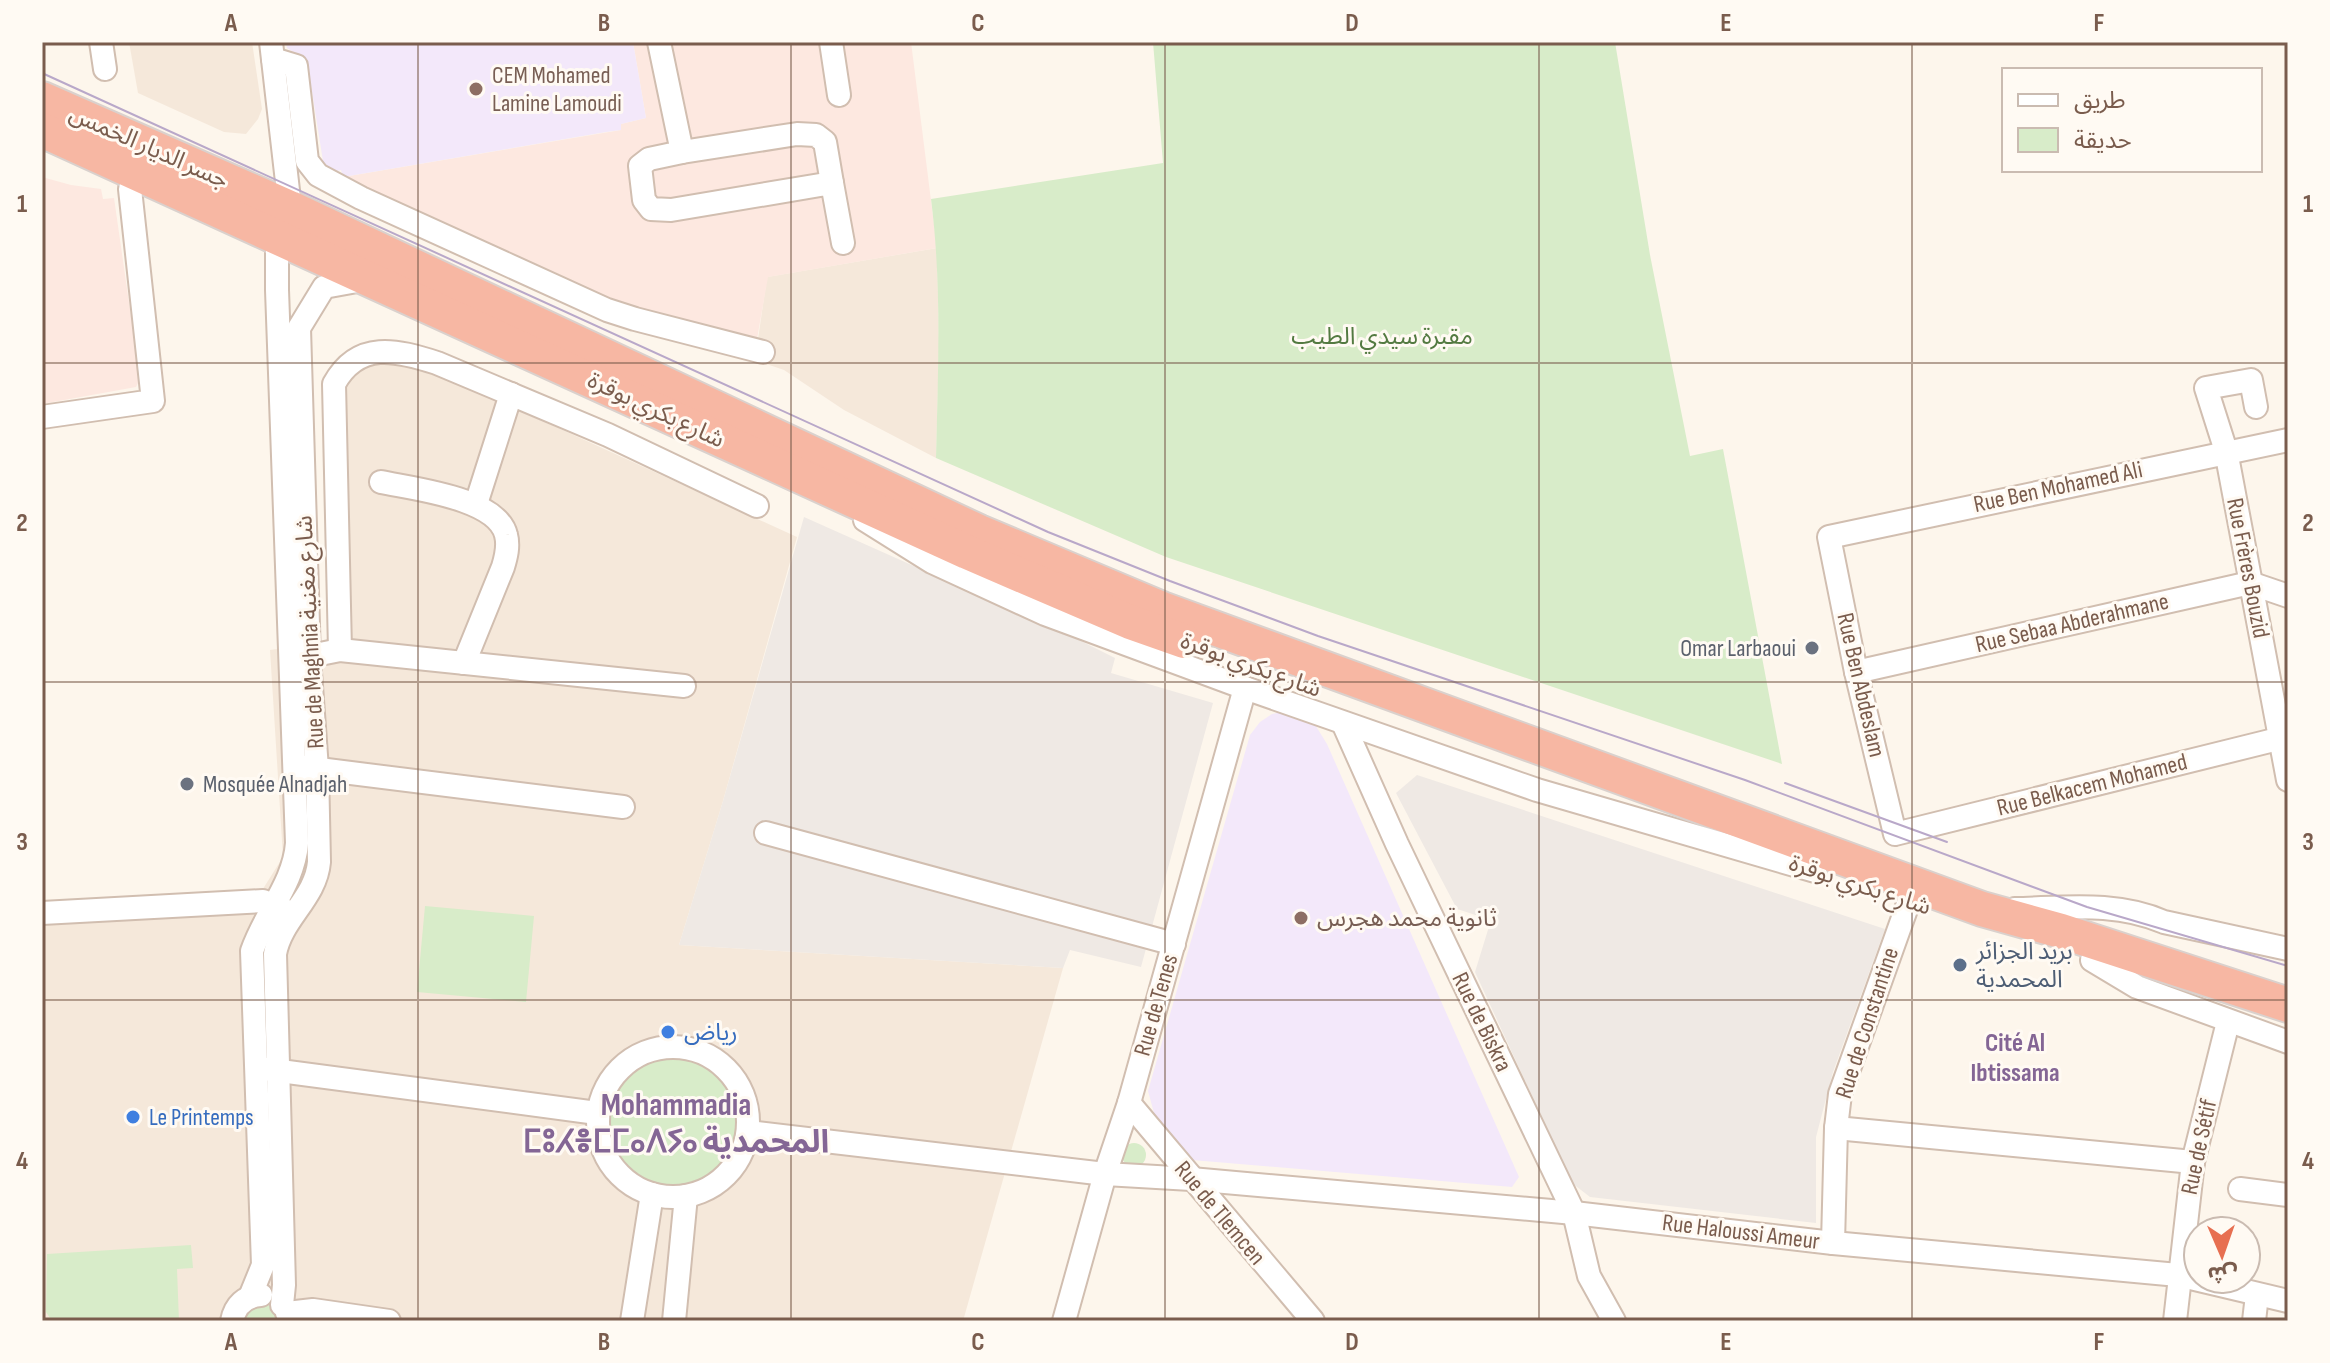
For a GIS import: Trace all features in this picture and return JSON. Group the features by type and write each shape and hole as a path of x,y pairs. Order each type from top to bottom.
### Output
{"highway":[{"name":"جسر الديار الخمس","path":"42,99 251,208"},
{"name":"جسر الديار الخمس","path":"42,130 251,208"},
{"path":"42,148 130,189 277,250 323,259"},
{"name":"شارع بكري بوقرة","path":"251,208 290,208 979,532 1148,603 1982,909 2061,931 2288,1005"},
{"name":"شارع بكري بوقرة","path":"251,208 323,259 967,552 1130,622 1815,871 2288,1025"}],"street":[{"path":"101,42 105,69"},
{"path":"659,42 682,152"},
{"path":"831,42 839,95"},
{"path":"272,50 290,208"},
{"path":"272,50 296,66 307,161 318,175 361,198 607,310 763,352"},
{"path":"832,183 671,210 651,209 644,200 640,166 649,159 682,152 797,134 816,135 825,142 843,243"},
{"path":"42,417 153,401 130,189"},
{"name":"Rue de Maghnia شارع مغنية","path":"250,1297 263,1265 266,1069 276,944 318,875 317,769 299,659 277,250"},
{"name":"Rue de Maghnia شارع مغنية","path":"286,1313 266,1069 252,951 260,927 295,864 297,843 293,767 299,659 299,328 324,287 368,279"},
{"path":"340,650 334,384 341,371 355,358 378,352 408,354 437,363 608,435 757,506"},
{"name":"Rue Frères Bouzid","path":"2256,407 2251,380 2206,388 2226,451 2250,583 2285,739 2288,780"},
{"path":"476,504 511,394"},
{"name":"Rue Ben Mohamed Ali","path":"1829,537 2288,440"},
{"path":"775,464 945,568 1045,614 1537,790 1815,871"},
{"path":"381,482 476,504 500,521 506,535 507,552 464,663"},
{"name":"Rue Ben Abdeslam","path":"1829,537 1856,672 1895,834"},
{"path":"2250,583 2288,596"},
{"name":"Rue Sebaa Abderahmane","path":"1856,672 2250,583"},
{"path":"299,659 340,650 684,686"},
{"name":"Rue de Tenes","path":"1064,1321 1105,1174 1129,1103 1245,688"},
{"name":"Rue de Biskra","path":"1343,723 1397,844 1574,1213 1589,1276 1614,1321"},
{"name":"Rue Belkacem Mohamed","path":"1895,834 2285,739"},
{"path":"293,767 623,807"},
{"path":"766,833 1174,944"},
{"path":"42,913 263,901 294,915"},
{"name":"Rue de Constantine","path":"1833,1243 1836,1128 1840,1094 1909,901"},
{"path":"1982,909 2123,908 2164,922 2288,949"},
{"path":"2092,960 2137,987 2288,1042"},
{"name":"Rue de Sétif","path":"2175,1321 2193,1162 2228,1022"},
{"path":"659,1047 683,1047 706,1053 725,1067 740,1086 748,1108 748,1132 742,1153 730,1171 714,1185 686,1196 672,1197 652,1194 632,1186 616,1172 604,1154 598,1134 597,1113 604,1090 617,1070 636,1055 659,1047"},
{"path":"266,1069 597,1113"},
{"name":"Rue de Tlemcen","path":"1129,1103 1313,1321"},
{"path":"1836,1128 2193,1162"},
{"name":"Rue Haloussi Ameur","path":"748,1132 1105,1174 1574,1213 1833,1243 2182,1276"},
{"path":"2240,1189 2288,1195"},
{"path":"632,1321 652,1194"},
{"path":"674,1321 686,1196"},
{"path":"2254,1321 2257,1295"},
{"name":"Rue Haloussi Ameur","path":"2257,1295 2287,1297"},
{"path":"228,1319 250,1297 267,1296 286,1313 313,1310 389,1321"}],"shaded area":[{"path":"129,42 252,42 262,109 258,119 246,134 224,132 138,93"},
{"name":"CEM Mohamed Lamine Lamoudi","path":"286,42 633,42 646,118 621,124 621,130 343,177 341,170 325,174 307,60 287,48"},
{"path":"633,42 911,42 937,248 768,277 757,339 607,304 343,177 621,130 621,124 646,118"},
{"path":"42,177 101,189 103,199 114,198 140,379 136,387 42,404"},
{"path":"937,248 939,347 936,458 844,410 784,370 755,360 767,277"},
{"path":"383,359 436,372 797,537 679,945 1063,968 963,1321 42,1321 42,901 261,892 283,857 270,650 346,640 339,386 359,363"},
{"path":"804,517 1115,658 1111,673 1213,703 1141,967 1070,950 1063,968 679,945"},
{"name":"ثانوية محمد هجرس","path":"1289,711 1314,723 1327,744 1519,1177 1512,1187 1192,1160 1154,1113 1148,1091 1250,735 1260,722 1272,714"},
{"path":"1417,775 1885,929 1833,1072 1816,1137 1816,1223 1590,1197 1572,1183 1475,972 1491,920 1457,909 1396,793"}],"green space":[{"name":"مقبرة سيدي الطيب","path":"1153,42 1615,42 1650,255 1690,456 1723,449 1782,764 1166,557 936,458 938,296 931,199 1163,163"},
{"path":"425,906 534,916 526,1002 417,992"},
{"path":"672,1058 697,1063 718,1077 732,1098 737,1123 732,1148 718,1169 697,1183 672,1188 647,1183 626,1169 612,1148 607,1123 612,1098 626,1077 647,1063"},
{"path":"1134,1143 1142,1147 1146,1155 1142,1163 1134,1167 1126,1163 1122,1155 1126,1147"},
{"path":"191,1245 193,1268 177,1269 179,1321 52,1321 46,1312 47,1254"},
{"path":"263,1303 275,1308 281,1321 240,1321 245,1310"}],"tram line":[{"path":"42,73 1048,532 1170,581 1318,636 1745,780 2087,907 2288,966"},
{"path":"1785,783 1947,842"}],"place":[{"name":"CEM Mohamed Lamine Lamoudi","path":"476,89"},
{"name":"Omar Larbaoui","path":"1812,648"},
{"name":"Mosquée Alnadjah","path":"187,784"},
{"name":"ثانوية محمد هجرس","path":"1301,918"},
{"name":"بريد الجزائر المحمدية","path":"1960,965"},
{"name":"رياض","path":"668,1032"},
{"name":"Le Printemps","path":"133,1117"}],"district":[{"name":"Cité Al Ibtissama","path":"2015,1058"},
{"name":"Mohammadia ⵎⵓⵃⴻⵎⵎⴰⴷⵢⴰ المحمدية","path":"676,1124"}]}
